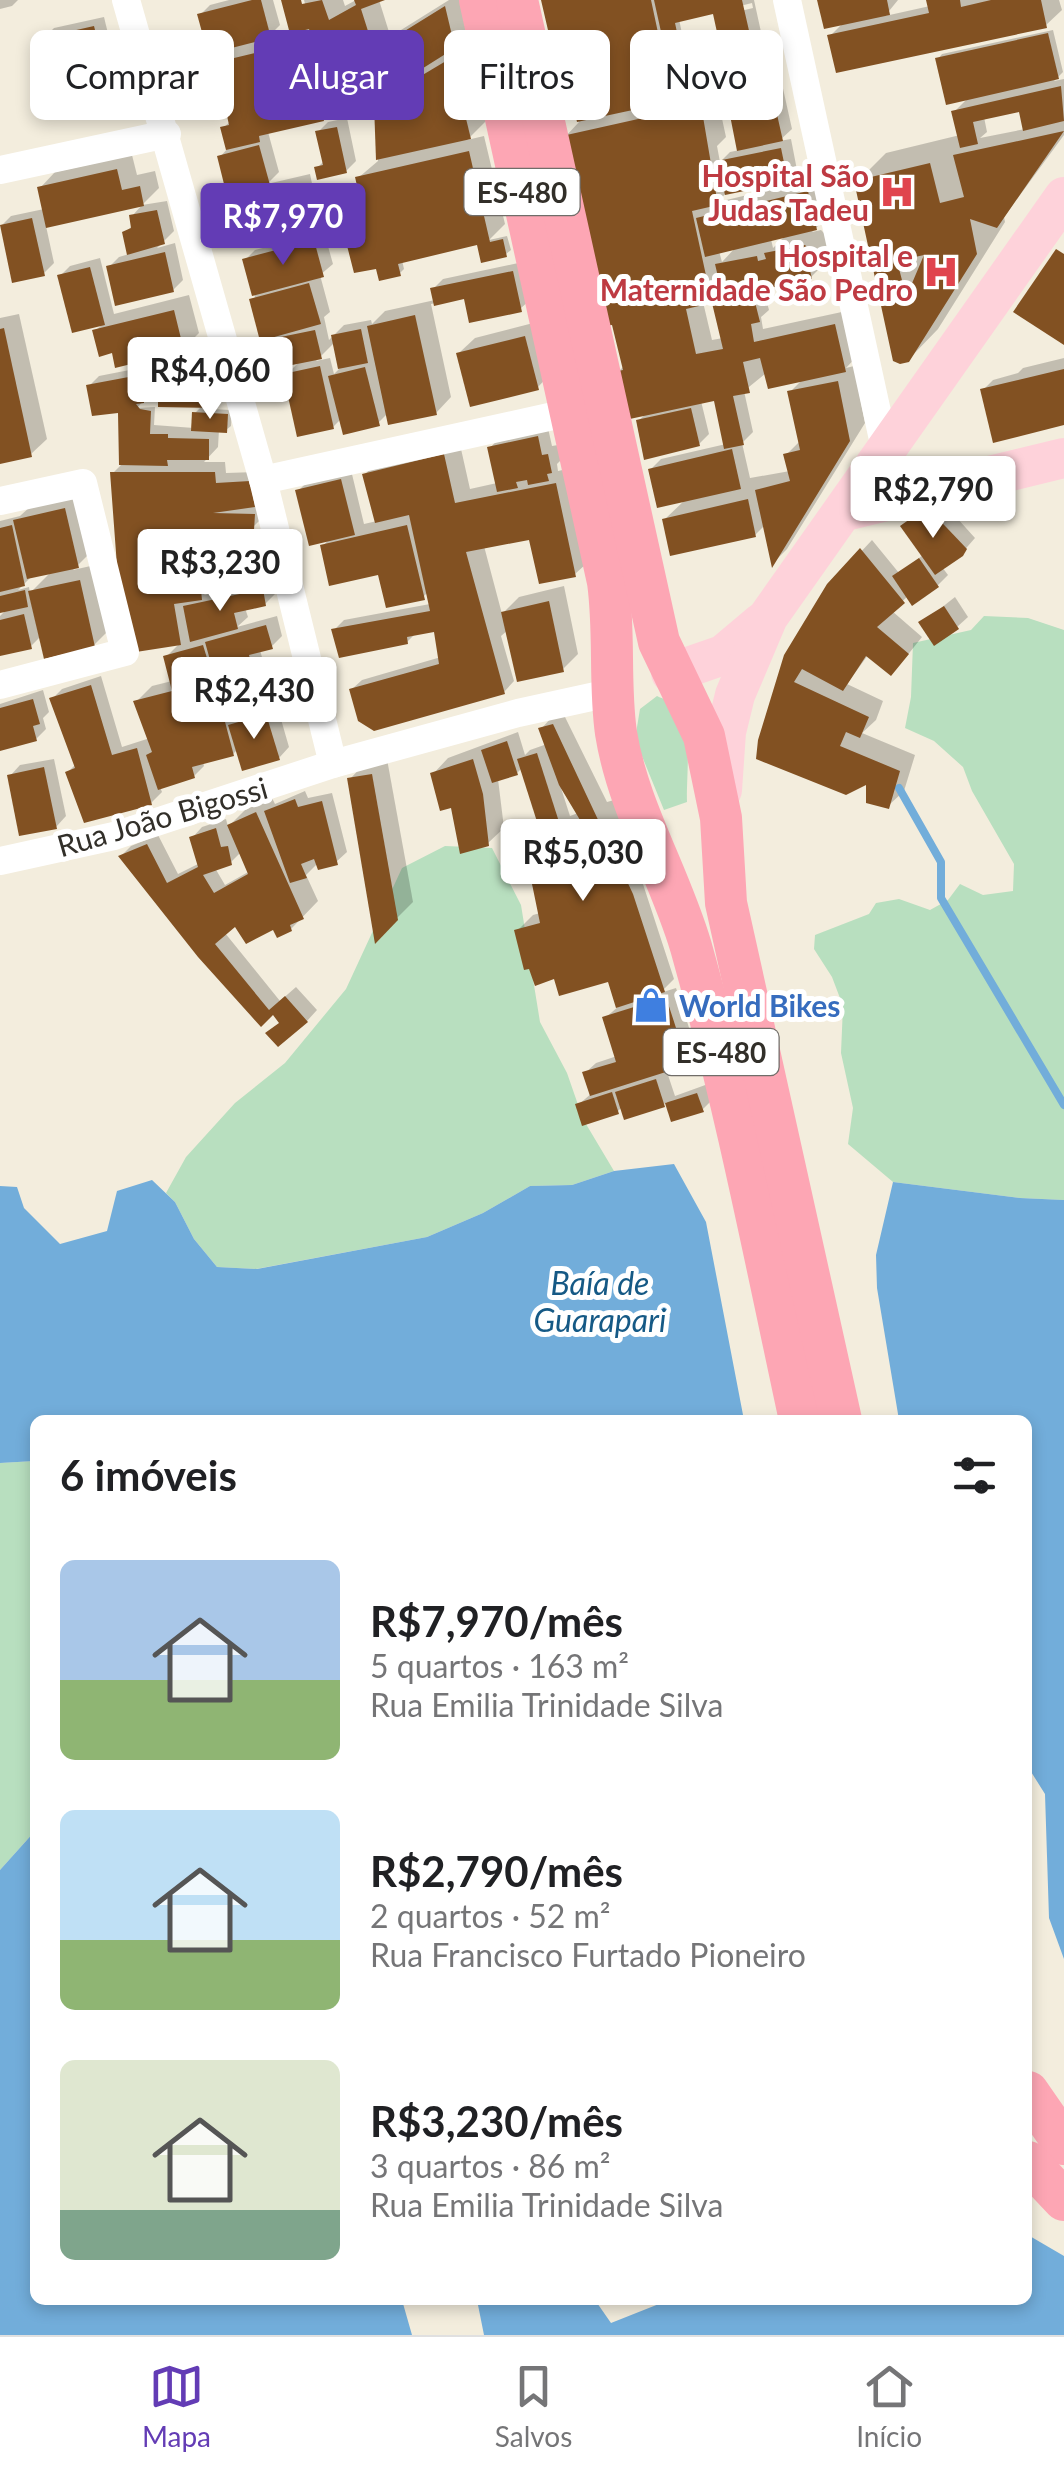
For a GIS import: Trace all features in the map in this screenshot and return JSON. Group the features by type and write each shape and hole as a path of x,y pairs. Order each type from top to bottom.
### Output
{"main road":[{"name":"ES-480","path":"480,0 493,30"},
{"name":"ES-480","path":"517,0 517,30"},
{"name":"ES-480","path":"524,120 588,408 658,642 704,736 721,818 726,903 840,1415"},
{"path":"614,692 641,677 671,673 722,656 768,617 1064,197"},
{"name":"ES-480","path":"588,408 610,597 616,730 622,762 678,904 720,1052 799,1415"},
{"path":"846,511 1064,458"},
{"path":"721,818 726,732 735,695 768,617"},
{"path":"1032,2098 1064,2144"},
{"path":"1032,2166 1064,2200"}],"street":[{"path":"126,0 263,480 333,764"},
{"path":"787,0 886,452"},
{"path":"0,170 167,134"},
{"path":"263,480 588,408"},
{"path":"0,502 84,483 124,652 0,684"},
{"name":"Rua João Bigossi","path":"1,852 114,836 333,764 518,713 614,692"}],"green space":[{"path":"984,616 1028,618 1064,630 1064,1200 893,1182 848,1144 853,1108 841,1053 843,1006 832,977 814,949 815,935 869,914 876,903 899,899 930,910 948,900 960,884 983,895 1013,891 1014,864 972,791 963,767 934,741 905,728 911,697 913,643 971,630"},
{"path":"657,696 679,707 687,738 687,802 664,810 635,739 640,709"},
{"path":"445,846 492,848 521,905 540,1022 567,1073 583,1119 614,1171 572,1185 530,1186 483,1213 427,1237 256,1269 217,1267 194,1239 175,1202 166,1193 186,1157 235,1103 285,1063 346,989 402,868"},
{"path":"30,1461 30,1837 0,1870 0,1463"}],"water":[{"name":"Baía de Guarapari","path":"674,1164 706,1222 743,1415 30,1415 30,1461 0,1463 0,1186 17,1187 24,1208 60,1244 107,1231 117,1191 152,1180 175,1202 194,1239 217,1267 257,1269 427,1237 483,1213 530,1186 572,1185 614,1171"},
{"path":"893,1182 1064,1200 1064,1959 1049,1918 1045,1794 1032,1773 1032,1415 898,1415 877,1288 876,1255"},
{"path":"30,1837 30,2305 403,2305 412,2335 0,2335 0,1870"},
{"path":"1032,2237 1064,2256 1064,2335 484,2335 478,2305 598,2305 611,2323 656,2305 1032,2305"}],"building":[{"path":"261,0 269,30 254,30 254,42 234,47 234,30 201,30 197,14"},
{"path":"281,0 301,0 302,4 322,0 329,20 356,5 354,0 385,0 361,9 368,30 289,30"},
{"path":"541,0 651,0 657,30 630,30 630,111 610,115 610,30 548,30"},
{"path":"654,0 742,0 749,30 717,30 713,14 675,23 676,30 661,30"},
{"path":"817,0 887,0 890,15 824,29"},
{"path":"926,0 960,0 961,7 991,0 1041,0 1047,28 836,73 827,35 929,13"},
{"path":"445,6 451,30 444,30 444,55 424,68 424,30 406,30"},
{"path":"1048,33 1059,79 946,105 935,58"},
{"path":"254,53 254,120 324,121 259,136 260,142 226,150 220,127 234,120 234,58"},
{"path":"444,62 444,120 466,120 471,139 376,160 375,120 424,120 424,74"},
{"path":"1061,86 1064,121 1023,131 1019,112 973,122 978,144 960,148 951,111"},
{"path":"634,120 704,120 718,205 692,211 712,303 753,294 760,322 751,324 754,342 835,324 846,372 768,389 760,358 743,362 750,393 733,396 744,445 724,449 714,401 625,420 614,372 623,370 612,325 604,326 562,136","holes":["712,303 723,349 696,354 686,309"]},
{"path":"731,120 778,120 783,141 737,151"},
{"path":"337,127 347,173 317,180 314,167 323,165 315,131"},
{"path":"1064,131 997,228 970,219 977,254 909,362 900,364 893,361 854,181 930,163 940,203 964,197 953,155","holes":["924,255 910,288 903,284 897,261"]},
{"path":"259,145 270,185 227,196 217,156"},
{"path":"781,148 788,182 725,195 717,161"},
{"path":"469,151 490,242 503,239 507,257 481,263 477,245 398,264 401,276 379,281 376,269 354,273 342,226 365,221 355,177"},
{"path":"117,169 122,190 140,186 144,206 46,228 37,187"},
{"path":"300,183 308,220 263,231 261,221 240,226 234,199"},
{"path":"808,191 817,230 705,257 696,218"},
{"path":"157,210 165,244 127,255 122,232 131,228 129,215"},
{"path":"32,218 45,276 12,283 0,225"},
{"path":"314,240 324,277 252,296 242,259"},
{"path":"805,245 812,252 812,279 723,298 715,264 757,256 758,261 766,259 764,253"},
{"path":"1056,249 1064,254 1064,345 1013,312"},
{"path":"165,252 174,292 115,306 106,266"},
{"path":"90,267 105,325 72,333 57,275"},
{"path":"513,271 522,312 469,323 464,299 434,306 430,288"},
{"path":"309,283 321,324 260,341 249,299"},
{"path":"174,310 184,351 115,368 112,353 99,357 92,330"},
{"path":"415,315 437,415 388,425 367,326"},
{"path":"4,328 32,457 0,464 0,329"},
{"path":"361,329 368,363 338,369 331,335"},
{"path":"315,330 322,359 272,369 266,340"},
{"path":"525,336 539,390 470,407 456,353"},
{"path":"320,366 334,429 297,437 283,374"},
{"path":"365,367 380,426 343,435 328,376"},
{"path":"1064,369 1064,425 993,443 980,389"},
{"path":"206,370 215,408 158,407 158,376"},
{"path":"150,373 150,389 144,390 144,403 136,404 151,411 150,434 209,439 209,460 167,460 168,466 119,465 118,413 92,416 86,385"},
{"path":"838,381 850,441 772,568 755,490 790,481 783,454 800,450 787,391"},
{"path":"691,408 700,446 644,460 636,420"},
{"path":"192,412 228,414 227,433 191,431"},
{"path":"538,436 542,455 548,454 552,473 547,474 549,481 528,485 527,480 516,482 518,488 497,492 487,447"},
{"path":"732,449 741,489 657,508 648,469"},
{"path":"444,454 455,503 556,483 576,577 539,584 529,540 466,552 505,694 374,731 358,721 349,689 439,664 434,632 407,637 408,644 339,658 331,629 430,611 409,515 375,523 362,474"},
{"path":"110,472 215,472 216,483 250,481 255,507 213,513 255,514 254,530 236,532 242,553 251,554 261,586 224,593 221,575 209,575 207,554 190,554 191,560 198,560 202,600 174,604 181,645 136,652 117,566"},
{"path":"341,479 355,535 309,546 295,490"},
{"path":"748,499 756,537 670,556 662,519"},
{"path":"927,507 967,549 935,575 900,526"},
{"path":"65,508 79,568 27,579 13,520"},
{"path":"12,525 25,586 0,592 0,528"},
{"path":"407,525 425,600 386,608 378,575 329,586 320,545"},
{"path":"860,548 905,603 877,627 909,654 891,676 866,656 843,691 802,669 794,682 869,717 860,738 846,732 840,746 900,771 889,809 866,803 866,785 846,795 756,759 758,740 784,655 827,584"},
{"path":"919,558 939,587 912,606 892,576"},
{"path":"80,580 95,647 44,659 28,591"},
{"path":"263,589 266,606 234,613 238,629 190,642 183,606"},
{"path":"25,590 28,607 0,613 0,596"},
{"path":"549,601 564,672 517,682 501,612"},
{"path":"944,606 959,629 934,646 918,622"},
{"path":"24,614 32,649 0,656 0,620"},
{"path":"266,625 273,649 249,655 254,674 217,685 205,642"},
{"path":"203,645 216,688 272,673 280,703 224,718 234,756 192,767 195,778 158,790 146,755 152,752 133,701 172,691 163,656"},
{"path":"91,685 112,755 137,748 152,805 84,823 65,772 75,768 49,698"},
{"path":"33,699 40,724 33,726 37,741 0,751 0,708"},
{"path":"266,714 280,760 242,771 228,725"},
{"path":"553,724 633,894 665,992 616,1008 608,982 559,996 554,979 535,986 529,969 524,970 514,930 540,923 518,843 580,820 559,785 538,728"},
{"path":"507,741 518,775 492,783 481,750"},
{"path":"537,753 560,825 540,831 517,759"},
{"path":"473,759 483,794 489,846 460,854 451,808 440,811 430,773"},
{"path":"44,767 57,829 19,836 7,775"},
{"path":"372,774 398,920 375,944 347,778"},
{"path":"295,799 298,807 322,801 338,865 318,870 314,859 301,864 307,878 290,883 264,811"},
{"path":"256,812 304,919 290,925 292,931 277,938 273,930 246,944 235,927 215,944 269,1010 285,996 308,1022 278,1047 265,1033 279,1023 273,1015 261,1027 198,957 118,856 147,844 167,883 198,867 189,837 216,828 221,847 228,846 232,865 203,875 214,893 248,874 227,825"},
{"path":"666,997 688,1065 590,1096 582,1072 616,1062 602,1017"},
{"path":"656,1079 665,1107 624,1120 615,1092"},
{"path":"612,1092 619,1114 582,1126 575,1104"},
{"path":"697,1093 704,1112 671,1122 665,1103"}],"waterway":[{"path":"899,788 941,862 941,898 1064,1105"}],"place":[{"name":"Hospital São Judas Tadeu","path":"897,192"},
{"name":"Hospital e Maternidade São Pedro","path":"941,272"},
{"name":"World Bikes","path":"651,1005"}]}
